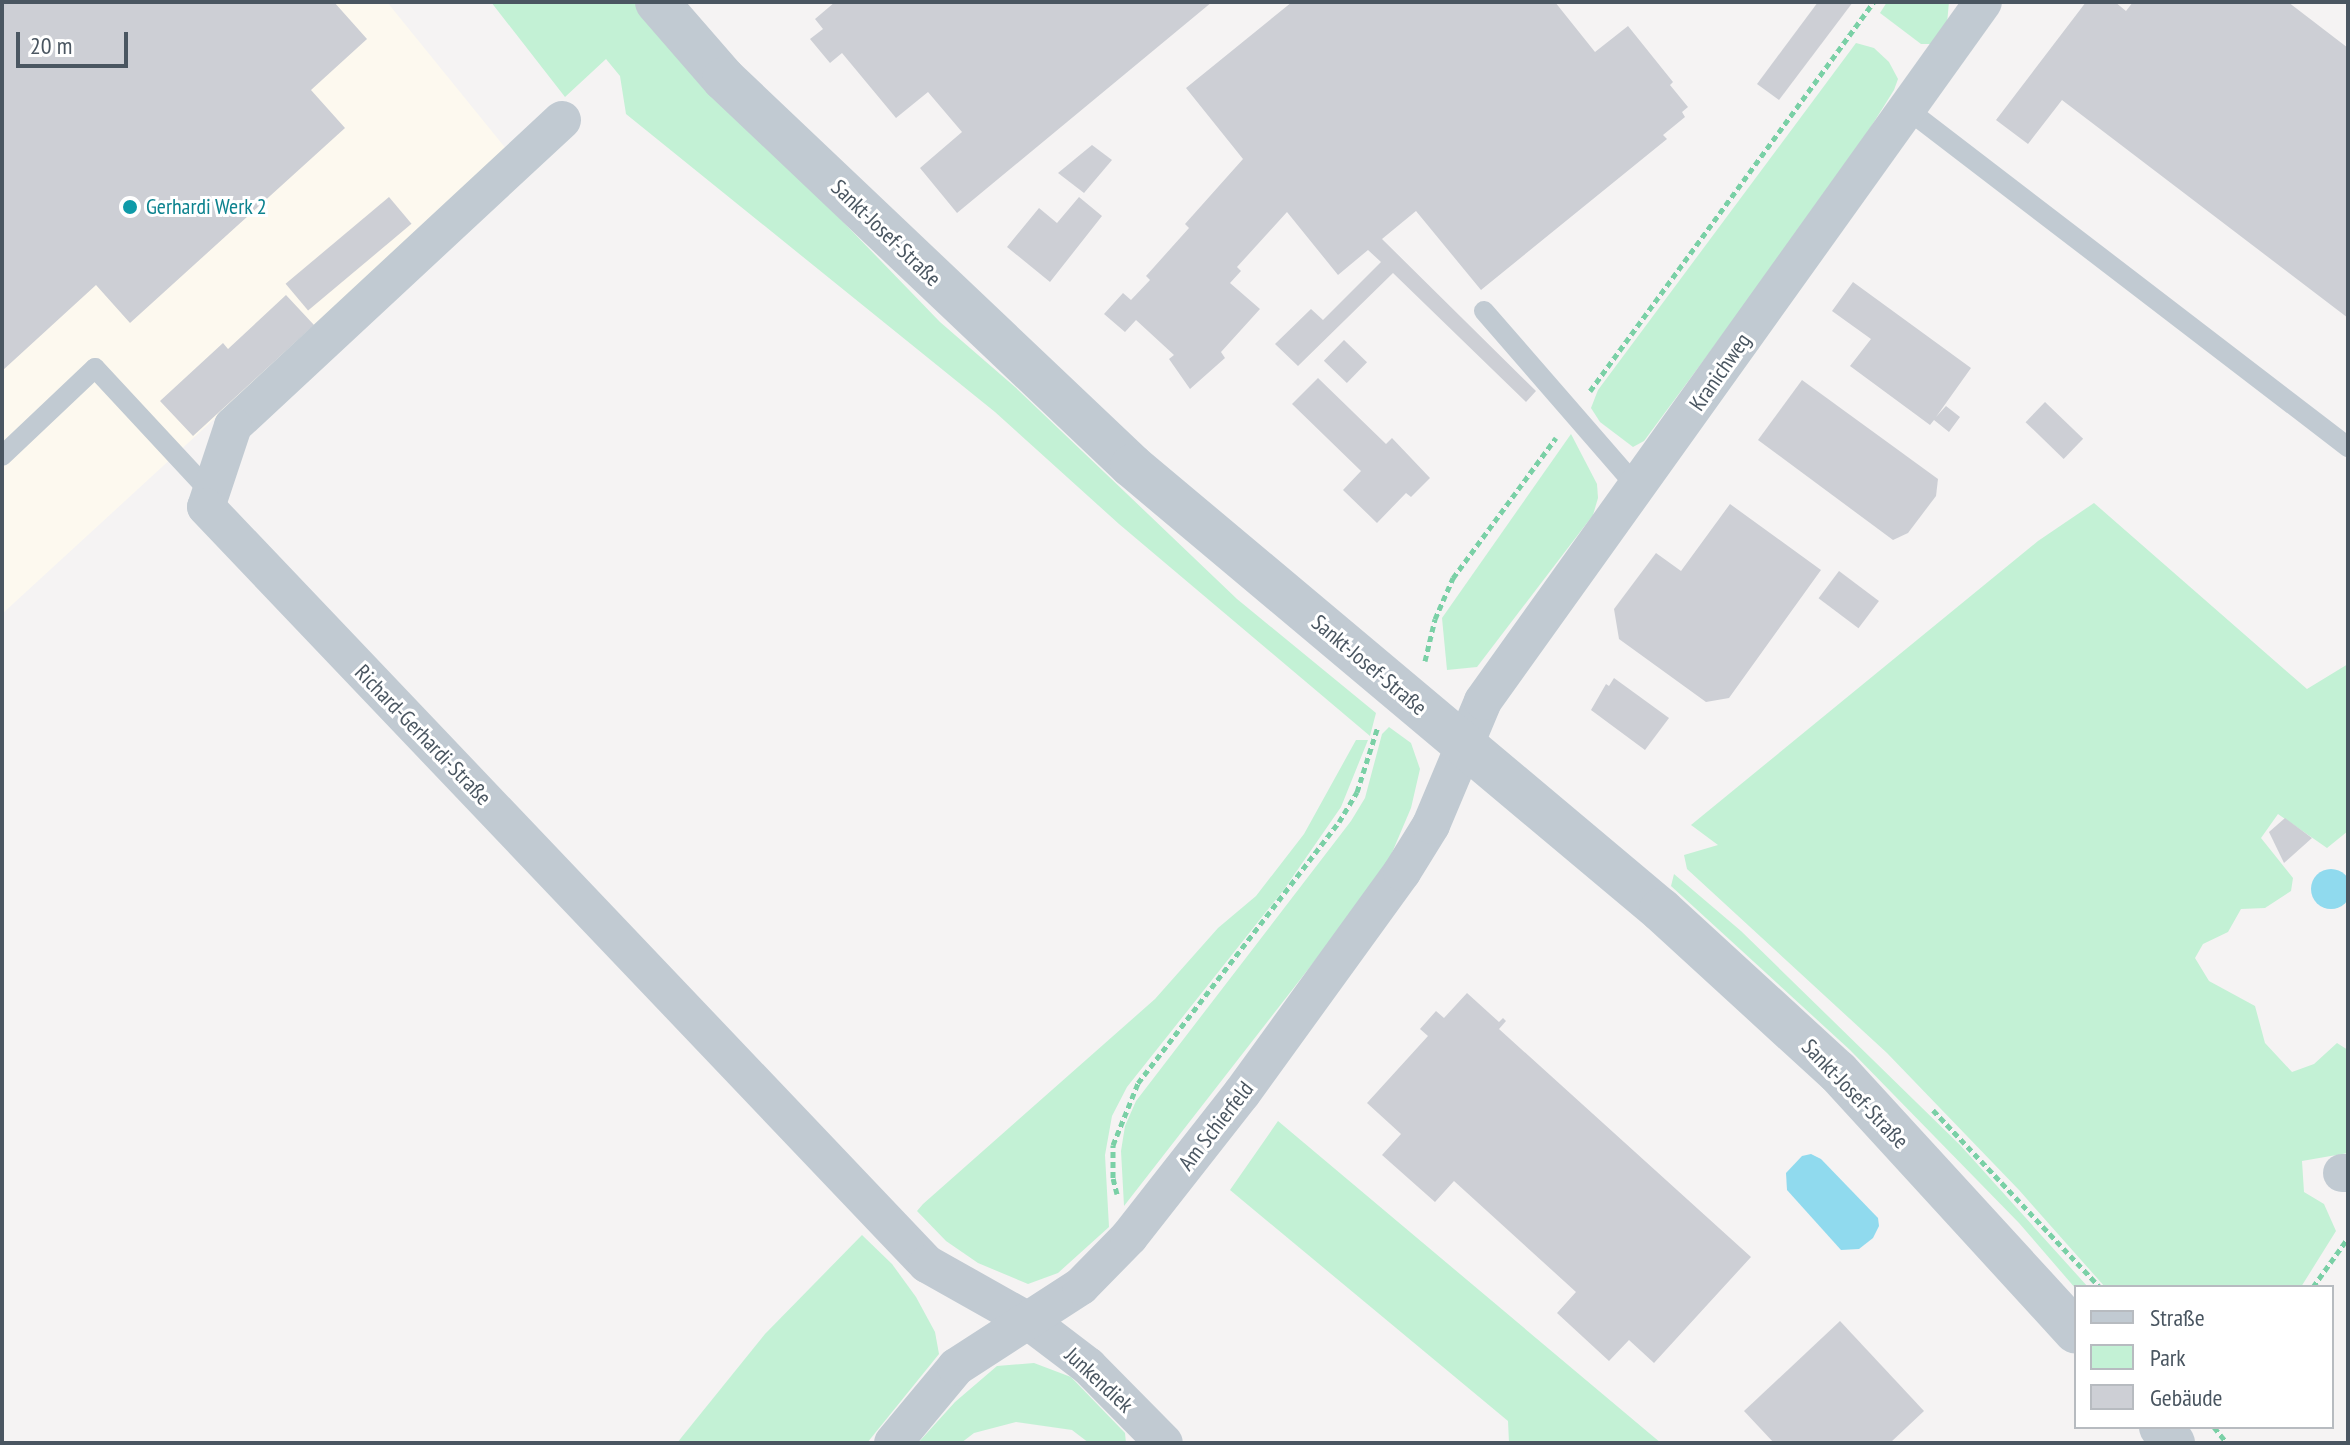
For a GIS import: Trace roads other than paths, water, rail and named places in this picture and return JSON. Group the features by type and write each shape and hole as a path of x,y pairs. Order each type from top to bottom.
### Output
{"street":[{"name":"Sankt-Josef-Straße","path":"657,2 724,79 1132,466 1661,910 1838,1072 2074,1330"},
{"name":"Kranichweg","path":"1463,745 1483,701 1983,2"},
{"path":"211,493 233,426 562,120"},
{"name":"Richard-Gerhardi-Straße","path":"211,493 206,507 927,1264 1030,1322"},
{"name":"Am Schierfeld","path":"893,1443 956,1367 1030,1322 1081,1286 1129,1237 1369,922 1431,825 1463,745"},
{"name":"Junkendiek","path":"1030,1322 1088,1366 1164,1443"}],"lane":[{"path":"1907,109 2348,447"},
{"path":"1484,311 1638,488"},
{"path":"2,456 95,368 211,493"}],"water":[{"path":"2331,869 2345,875 2351,889 2345,903 2331,909 2317,903 2311,889 2317,875"},
{"path":"1811,1154 1821,1159 1878,1218 1879,1226 1873,1238 1859,1249 1841,1250 1787,1190 1786,1173 1802,1156"}],"place":[{"name":"Gerhardi Werk 2","path":"130,207"}]}
